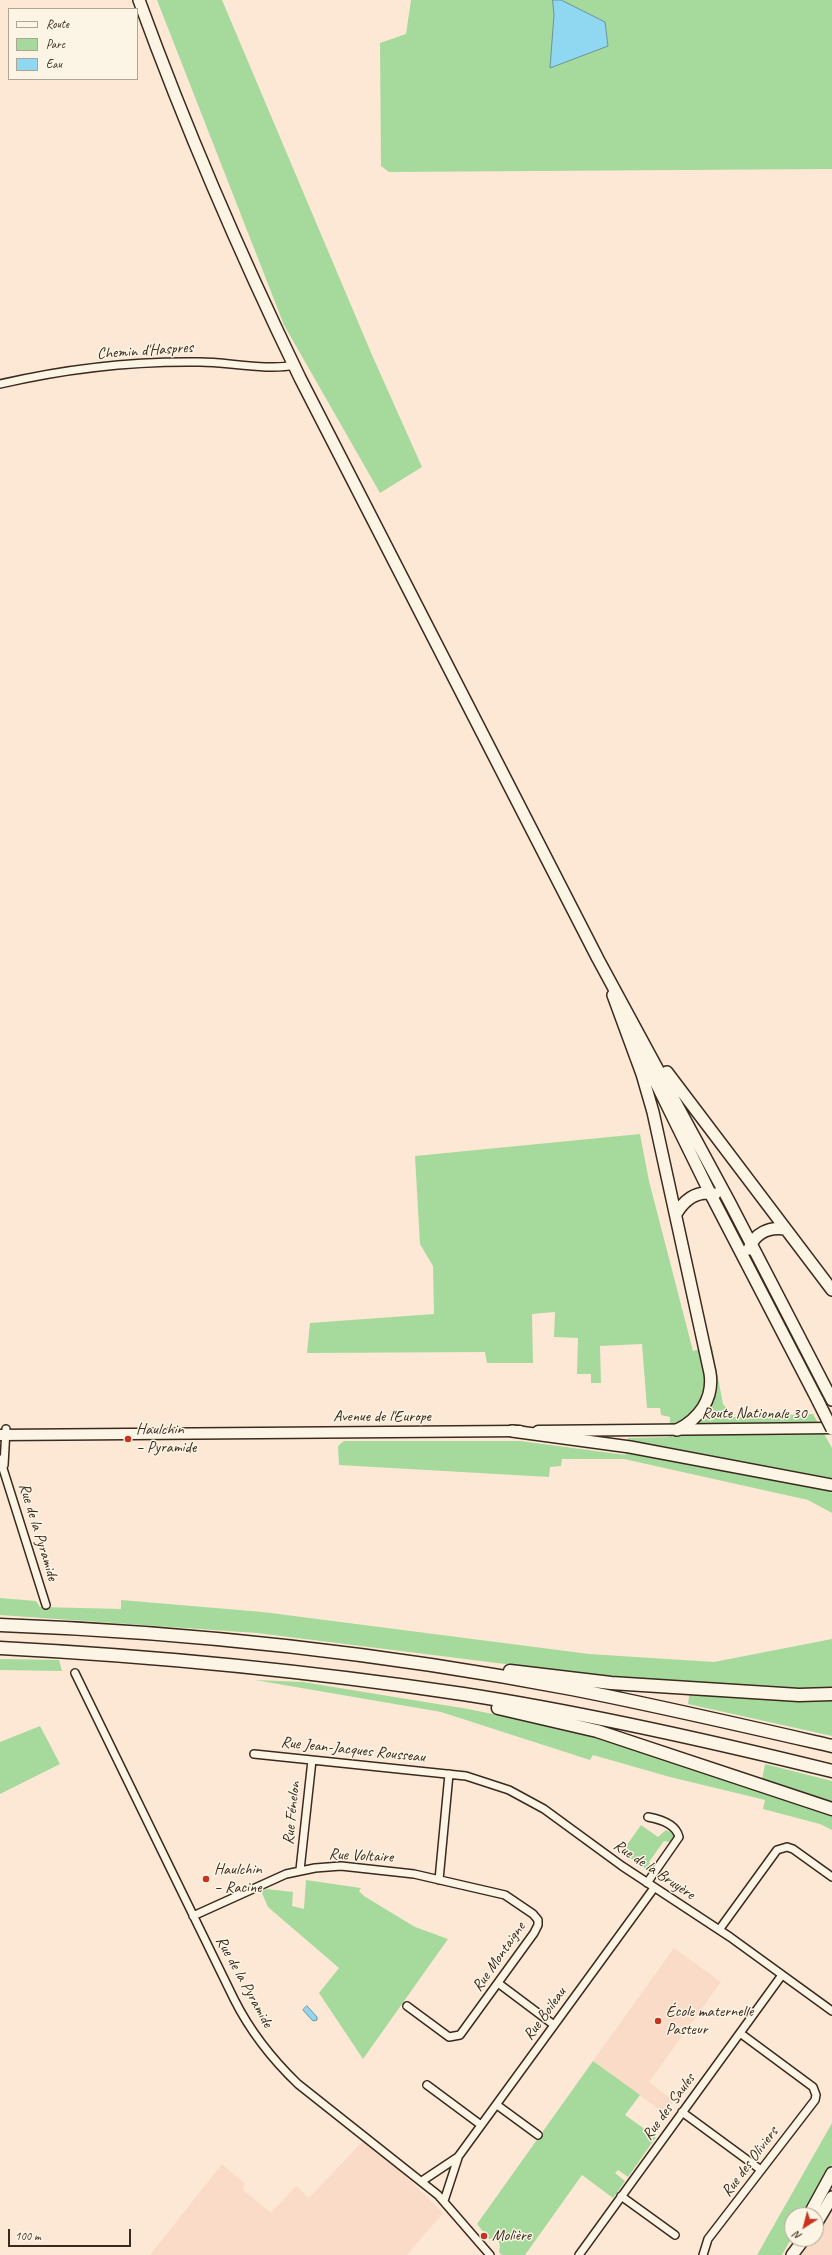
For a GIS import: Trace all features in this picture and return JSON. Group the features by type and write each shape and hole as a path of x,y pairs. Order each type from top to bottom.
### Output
{"highway":[{"path":"0,1625 232,1641 410,1663 634,1701 832,1746"},
{"path":"0,1648 184,1660 300,1672 405,1686 599,1718 832,1771"},
{"path":"410,1663 471,1666 611,1683 799,1695 832,1694"},
{"path":"405,1686 455,1699 597,1731 832,1809"}],"main road":[{"path":"139,0 214,191 294,365 598,959 635,1024 752,1243 830,1397"},
{"path":"598,959 710,1193 832,1429"},
{"path":"614,995 648,1092 711,1379 710,1391 705,1406 689,1423 676,1430"},
{"path":"635,1024 675,1084 832,1290"},
{"path":"676,1214 683,1204 691,1197 700,1194 710,1193 729,1201"},
{"path":"753,1274 748,1256 752,1243 766,1230 785,1229"},
{"name":"Route Nationale 30","path":"676,1430 832,1429"},
{"name":"Avenue de l'Europe","path":"3,1432 88,1434 676,1430"},
{"path":"512,1431 630,1447 831,1485"},
{"path":"813,2207 832,2173"},
{"path":"824,2211 832,2198"}],"street":[{"name":"Chemin d'Haspres","path":"0,384 68,372 149,364 200,362 277,367 294,365"},
{"name":"Rue de la Pyramide","path":"3,1432 4,1467"},
{"name":"Rue de la Pyramide","path":"0,1460 4,1467 46,1605"},
{"name":"Rue de la Pyramide","path":"75,1673 241,2012 279,2065 304,2089 422,2181 444,2201 490,2255"},
{"name":"Rue Jean-Jacques Rousseau","path":"254,1754 449,1774"},
{"name":"Rue Fénelon","path":"300,1870 312,1760"},
{"path":"439,1880 449,1774"},
{"name":"Rue de la Bruyère","path":"449,1774 466,1776 496,1784 532,1801 654,1888 719,1930 832,2011"},
{"path":"647,1883 679,1837 678,1832 664,1821 648,1818"},
{"path":"719,1930 778,1850 790,1848 832,1877"},
{"name":"Rue Voltaire","path":"193,1916 273,1880 300,1870 347,1866 399,1872 486,1890"},
{"name":"Rue Boileau","path":"444,2201 458,2158 654,1888"},
{"name":"Rue Montaigne","path":"406,2006 446,2035 456,2037 462,2032 534,1933 538,1922 533,1914 508,1896 486,1890"},
{"name":"Rue des Saules","path":"579,2255 782,1975"},
{"path":"498,1983 554,2025"},
{"name":"Rue des Oliviers","path":"703,2255 708,2239 815,2100 816,2095 813,2087 740,2033"},
{"path":"427,2085 481,2126"},
{"path":"497,2104 538,2135"},
{"path":"682,2112 761,2170"},
{"name":"Rue Boileau","path":"422,2181 458,2158"},
{"path":"621,2196 675,2235"}],"shaded area":[{"name":"École maternelle Pasteur","path":"674,1948 721,1982 649,2082 674,2101 665,2114 593,2061"},
{"path":"363,2141 396,2167 443,2213 407,2255 150,2255 222,2164 245,2184 242,2189 271,2213 296,2186 309,2198"},
{"path":"832,2201 832,2255 796,2255 801,2247 824,2247 824,2213"}],"green space":[{"path":"157,0 222,0 372,355 422,467 380,493 284,325"},
{"path":"411,0 832,0 832,169 389,172 381,166 380,43 406,34"},
{"path":"640,1134 649,1181 693,1351 712,1346 723,1404 734,1417 813,1414 832,1448 832,1480 829,1491 832,1493 832,1513 808,1500 624,1459 562,1459 561,1466 550,1467 549,1477 339,1465 338,1446 344,1441 520,1441 626,1455 628,1438 669,1437 670,1417 661,1415 660,1408 647,1408 642,1344 600,1346 601,1383 591,1383 591,1374 577,1374 578,1338 554,1337 555,1312 532,1314 533,1363 487,1363 485,1352 307,1353 310,1323 434,1314 433,1266 420,1244 415,1156"},
{"path":"0,1598 36,1601 40,1607 121,1609 121,1600 263,1612 589,1654 714,1662 832,1639 832,1736 688,1704 691,1682 617,1678 257,1633 0,1615"},
{"path":"0,1659 59,1660 62,1671 0,1670"},
{"path":"255,1680 303,1682 468,1709 563,1728 760,1790 765,1764 832,1781 832,1830 820,1824 763,1809 765,1800 670,1777 593,1755 590,1760 441,1712"},
{"path":"40,1726 60,1764 0,1794 0,1742"},
{"path":"641,1825 658,1837 666,1830 675,1835 674,1843 664,1841 649,1862 652,1868 646,1869 622,1852"},
{"path":"306,1880 361,1888 359,1891 364,1896 415,1927 448,1939 363,2059 319,1993 339,1968 268,1907 261,1891 267,1889 293,1892 292,1906 304,1909"},
{"path":"593,2061 640,2095 625,2115 656,2137 628,2177 618,2170 615,2173 625,2181 613,2198 582,2175 525,2255 502,2255 499,2252 500,2244 498,2241 495,2238 489,2239 477,2224"},
{"path":"832,2123 832,2164 808,2207 784,2207"},
{"path":"784,2207 784,2247 786,2247 782,2255 757,2255"}],"water":[{"path":"553,0 561,0 605,22 608,46 550,68 554,15"},
{"path":"307,2006 317,2017 317,2020 313,2021 303,2010"}],"place":[{"name":"Haulchin – Pyramide","path":"128,1439"},
{"name":"Haulchin – Racine","path":"206,1879"},
{"name":"École maternelle Pasteur","path":"658,2021"},
{"name":"Molière","path":"484,2236"}]}
